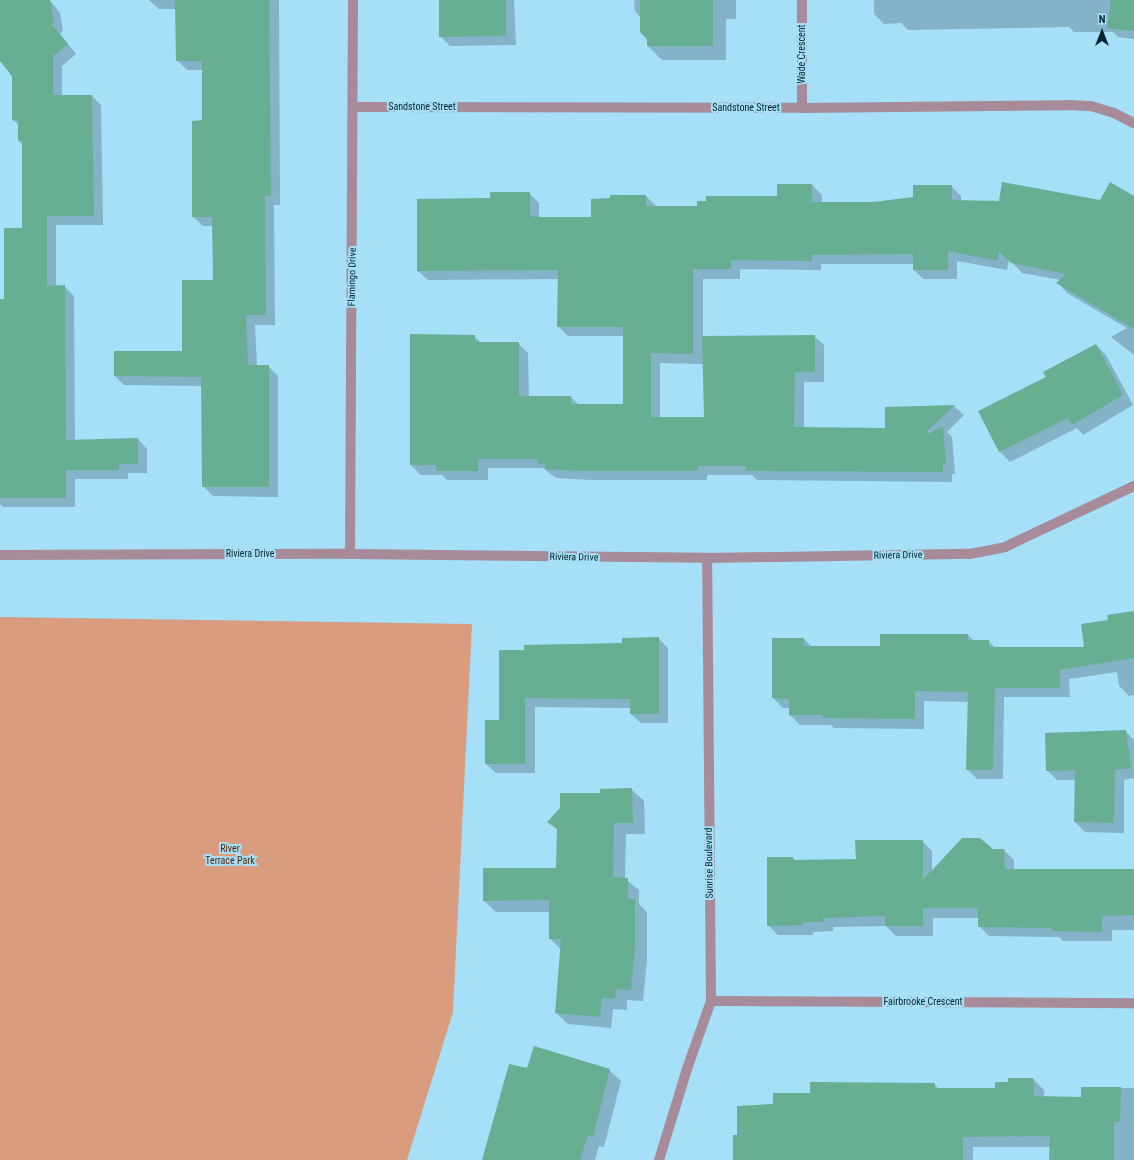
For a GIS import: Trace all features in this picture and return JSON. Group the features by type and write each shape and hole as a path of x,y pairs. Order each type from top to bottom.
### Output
{"street":[{"name":"Flamingo Drive","path":"350,554 354,107 353,0"},
{"name":"Wade Crescent","path":"802,0 802,108"},
{"name":"Sandstone Street","path":"354,107 802,108 1091,106 1114,113 1134,123"},
{"name":"Riviera Drive","path":"0,555 350,554 707,558 988,552 1005,547 1134,486"},
{"name":"Sunrise Boulevard","path":"659,1160 687,1069 711,1000 707,558"},
{"name":"Fairbrooke Crescent","path":"711,1000 1134,1003"}],"green space":[{"name":"River Terrace Park","path":"0,617 472,624 453,1012 407,1160 0,1160"}],"building":[{"path":"0,0 50,0 54,22 51,24 68,44 53,56 53,95 92,95 94,216 47,216 47,286 65,285 66,440 138,438 138,464 119,464 119,470 66,470 66,498 0,498 0,299 4,299 4,228 22,228 22,141 18,141 18,120 12,120 12,76 0,61"},
{"path":"175,0 269,0 271,196 265,196 266,315 246,315 248,365 269,365 269,487 202,487 201,377 114,376 114,351 182,351 182,280 213,280 212,217 192,217 192,121 202,120 202,61 176,61"},
{"path":"439,0 506,0 506,36 439,37"},
{"path":"640,0 713,0 713,46 647,46 647,39 640,32"},
{"path":"1111,0 1134,0 1134,31 1107,28"},
{"path":"1002,182 1100,200 1110,182 1134,196 1134,329 1056,283 1066,274 1011,263 999,251 998,261 948,251 948,270 913,270 913,254 812,255 812,261 731,260 731,269 693,269 693,354 651,353 651,417 704,417 702,336 815,335 815,372 795,372 794,427 885,428 885,407 955,405 926,432 928,434 943,426 946,464 943,464 943,472 746,471 746,466 698,466 698,471 580,471 545,469 545,464 538,464 538,459 478,459 478,471 436,471 436,465 410,465 410,334 475,335 475,342 519,342 519,396 571,396 571,404 623,404 623,327 557,327 558,270 417,271 417,199 490,198 490,192 530,192 530,215 534,217 591,217 591,199 610,198 610,195 646,195 646,206 697,206 697,201 706,201 706,196 777,196 777,184 812,184 812,202 874,202 913,197 913,185 952,185 952,200 999,201"},
{"path":"1096,344 1123,395 1072,425 1068,418 999,452 978,411 1046,377 1043,372"},
{"path":"1134,611 1134,658 1060,670 1060,688 995,688 993,770 966,770 968,692 915,691 915,719 823,718 823,715 789,715 789,699 772,698 772,638 804,638 804,646 880,646 880,634 968,634 968,640 989,640 989,647 1084,647 1081,624 1108,620 1107,615"},
{"path":"659,637 659,714 630,714 630,699 525,698 525,764 485,764 485,720 499,720 499,650 524,650 524,645 622,643 622,638"},
{"path":"1126,730 1131,768 1115,770 1114,823 1074,822 1075,770 1046,771 1045,733"},
{"path":"632,788 633,823 614,823 613,877 628,878 628,899 635,899 635,948 631,990 616,989 615,999 602,998 600,1017 555,1013 561,939 549,939 549,900 483,901 483,868 556,868 557,829 547,822 560,808 560,793 600,793 600,789"},
{"path":"962,838 980,838 993,849 1004,849 1005,869 1134,869 1134,915 1102,916 1102,932 1052,931 1052,928 978,927 978,908 923,908 923,926 885,926 885,916 823,918 823,922 803,922 803,925 767,926 767,857 793,857 793,860 856,859 855,840 923,840 923,880"},
{"path":"534,1046 610,1069 593,1137 588,1135 580,1160 482,1160 509,1064 527,1068"},
{"path":"1008,1078 1033,1078 1034,1096 1081,1097 1081,1087 1121,1087 1120,1122 1114,1122 1114,1160 1049,1160 1050,1136 963,1137 963,1160 733,1160 733,1135 737,1135 737,1106 773,1104 773,1093 810,1093 810,1082 935,1083 935,1088 995,1088 995,1082 1008,1082"}]}
